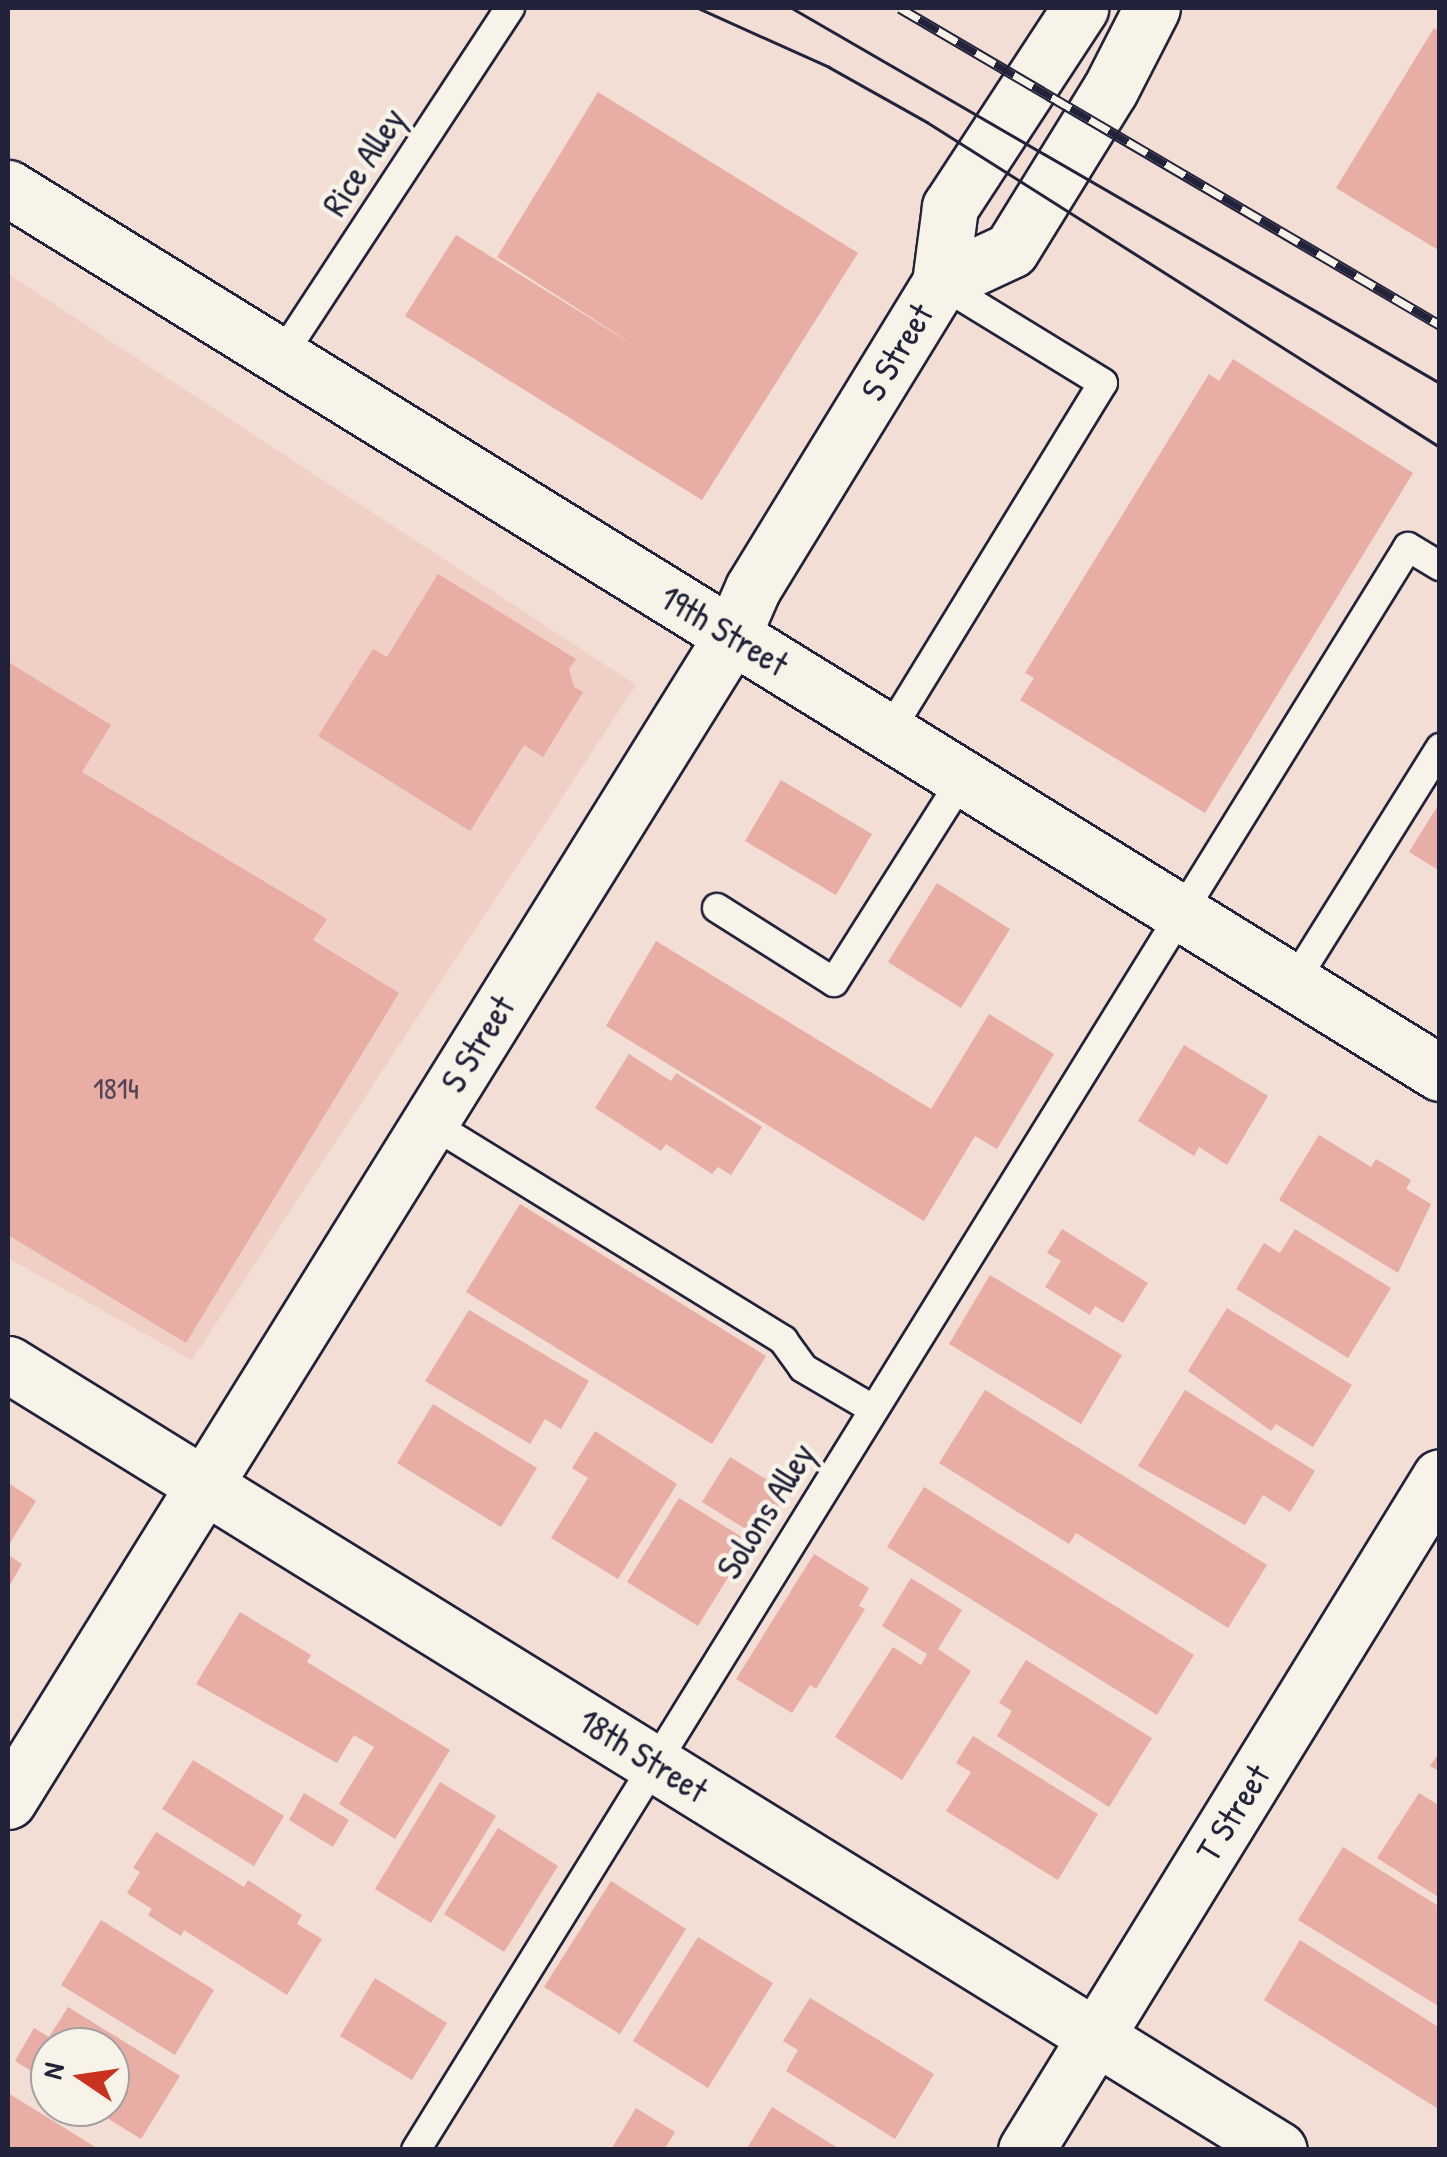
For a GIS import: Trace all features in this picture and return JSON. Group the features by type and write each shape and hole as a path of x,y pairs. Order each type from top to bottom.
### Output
{"street":[{"name":"S Street","path":"8,1801 732,636 753,588 940,283 950,207 1080,8"},
{"name":"S Street","path":"940,283 1011,250 1110,90 1152,8"},
{"name":"19th Street","path":"8,188 1440,1073"},
{"name":"18th Street","path":"8,1364 1278,2150"},
{"name":"T Street","path":"1026,2150 1440,1476"}],"lane":[{"name":"Rice Alley","path":"280,358 510,8"},
{"path":"889,732 1103,383 940,283"},
{"name":"Solons Alley","path":"416,2150 1408,547 1440,566"},
{"path":"1294,982 1440,748"},
{"path":"717,908 834,982 963,778"},
{"path":"428,1122 783,1340 802,1368 873,1410"}],"shaded area":[{"path":"8,274 636,685 192,1360 8,1258"}],"building":[{"path":"1434,28 1440,31 1440,251 1336,188"},
{"path":"598,92 858,253 702,500 405,316 456,235 640,349 497,257"},
{"path":"1233,359 1413,473 1205,813 1020,700 1034,678 1025,673 1209,374 1219,381"},
{"path":"438,574 576,659 569,669 574,687 583,692 543,757 524,745 470,831 318,736 373,649 387,657"},
{"path":"8,662 111,725 82,772 327,919 313,940 399,993 186,1343 8,1235"},
{"path":"781,780 872,834 836,895 745,841"},
{"path":"1440,802 1440,871 1409,852"},
{"path":"937,883 1010,929 961,1008 888,962"},
{"path":"656,941 931,1109 989,1014 1054,1054 997,1149 975,1136 924,1221 606,1026"},
{"path":"1184,1045 1268,1096 1227,1165 1199,1147 1194,1156 1138,1121"},
{"path":"629,1054 671,1081 676,1073 762,1127 731,1175 718,1167 712,1174 666,1144 661,1151 595,1108"},
{"path":"1319,1135 1371,1167 1376,1159 1411,1180 1406,1189 1431,1204 1398,1273 1279,1200"},
{"path":"520,1204 766,1356 712,1444 466,1292"},
{"path":"1062,1229 1148,1283 1123,1323 1095,1306 1090,1315 1045,1287 1061,1261 1047,1253"},
{"path":"1295,1229 1391,1288 1348,1358 1236,1289 1264,1243 1280,1253"},
{"path":"990,1275 1122,1355 1081,1424 949,1344"},
{"path":"1227,1308 1352,1385 1313,1447 1276,1424 1271,1431 1188,1371"},
{"path":"469,1310 589,1381 561,1429 545,1419 530,1444 425,1381"},
{"path":"985,1390 1267,1565 1228,1628 1076,1533 1069,1544 939,1463"},
{"path":"1185,1390 1315,1471 1290,1512 1263,1495 1245,1525 1138,1466"},
{"path":"433,1404 537,1468 501,1527 397,1463"},
{"path":"595,1431 677,1484 618,1579 551,1538 588,1478 572,1468"},
{"path":"730,1457 788,1493 760,1538 702,1502"},
{"path":"8,1483 36,1501 8,1546"},
{"path":"924,1487 1194,1655 1157,1715 887,1547"},
{"path":"679,1498 750,1542 698,1626 627,1582"},
{"path":"814,1554 869,1588 859,1606 865,1609 816,1689 810,1685 792,1713 736,1679"},
{"path":"8,1555 22,1564 8,1588"},
{"path":"911,1578 962,1610 938,1649 971,1671 902,1780 835,1737 893,1647 921,1665 927,1654 882,1626"},
{"path":"240,1612 311,1655 307,1662 450,1750 395,1839 339,1804 374,1747 354,1735 337,1763 196,1684"},
{"path":"1026,1660 1152,1738 1109,1807 997,1736 1012,1711 999,1703"},
{"path":"973,1736 1098,1814 1058,1880 946,1811 971,1772 956,1763"},
{"path":"1440,1751 1440,1772 1430,1766"},
{"path":"193,1760 284,1816 254,1866 162,1809"},
{"path":"440,1782 496,1816 431,1923 375,1889"},
{"path":"304,1793 349,1820 333,1847 289,1820"},
{"path":"1419,1793 1440,1806 1440,1898 1377,1858"},
{"path":"498,1828 558,1866 504,1952 444,1914"},
{"path":"156,1832 244,1887 248,1880 302,1915 297,1924 322,1939 287,1995 184,1930 181,1936 148,1915 152,1909 127,1893 140,1872 133,1868"},
{"path":"1343,1847 1440,1907 1440,2007 1298,1920"},
{"path":"611,1881 686,1929 620,2034 544,1987"},
{"path":"101,1920 214,1990 175,2055 61,1985"},
{"path":"698,1937 773,1983 708,2088 633,2041"},
{"path":"1300,1940 1440,2028 1440,2110 1264,2000"},
{"path":"375,1978 447,2023 412,2080 340,2036"},
{"path":"810,1998 934,2074 895,2139 786,2071 798,2050 783,2041"},
{"path":"68,2007 100,2027 55,2027"},
{"path":"30,2035 30,2070 15,2061"},
{"path":"130,2045 180,2076 141,2139 122,2127 130,2127"},
{"path":"8,2093 30,2107 30,2127 63,2127 100,2150 8,2150"},
{"path":"772,2107 841,2150 746,2150"},
{"path":"636,2108 675,2132 664,2150 612,2148"}],"tram line":[{"path":"698,8 829,67 927,122 1440,447"},
{"path":"792,8 1440,383"}],"railway":[{"path":"900,8 1440,325"}]}
